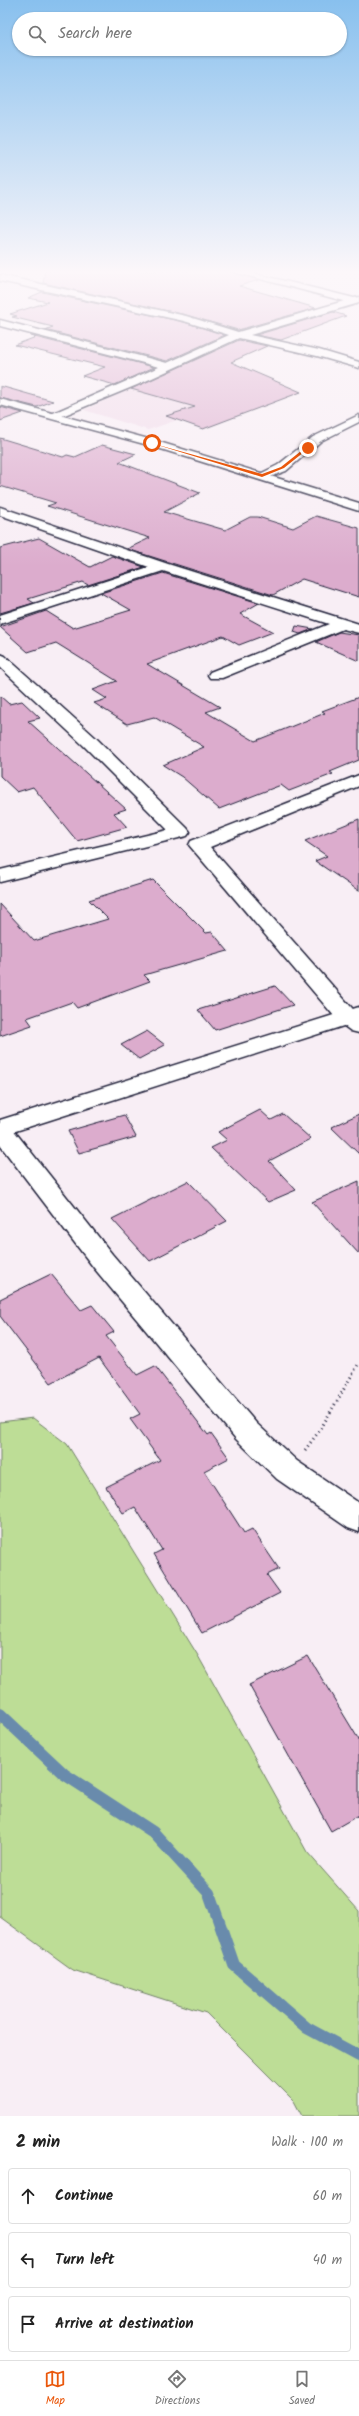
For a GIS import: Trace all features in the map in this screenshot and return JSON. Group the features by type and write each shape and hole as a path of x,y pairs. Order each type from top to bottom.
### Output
{"street":[{"path":"55,416 163,370"},
{"path":"0,402 55,416 262,476 359,507"},
{"path":"262,476 282,468 317,439 359,418"},
{"path":"0,510 163,567 359,629"},
{"path":"0,620 163,567"},
{"path":"216,675 342,624"},
{"path":"0,659 84,736 181,832 198,845 355,1019 0,1128 113,1273 246,1431 287,1470 359,1519"},
{"path":"198,845 359,780"},
{"path":"0,876 181,832"}],"path":[{"path":"287,1470 318,1437 348,1376 359,1362"}],"shaded area":[{"path":"150,380 233,401 148,430 84,410"}],"green space":[{"path":"33,1418 67,1444 197,1654 307,1852 359,1911 359,2116 302,2116 294,2101 206,2013 73,1970 0,1917 0,1422"}],"building":[{"path":"98,370 148,370 115,385 82,376"},
{"path":"173,370 249,370 301,392 203,429 166,416 195,407 131,389"},
{"path":"0,386 53,401 37,407 0,398"},
{"path":"0,407 23,413 0,421"},
{"path":"0,438 63,457 67,455 75,457 102,445 136,454 119,462 200,493 164,512 225,530 250,517 258,517 293,528 316,516 359,528 359,597 302,579 273,595 127,549 150,538 47,506 56,503 0,486"},
{"path":"39,538 90,567 112,556 144,567 88,585 83,582 28,599 34,603 0,613 0,548"},
{"path":"163,573 259,603 240,614 273,632 239,645 223,636 147,664 220,707 206,712 255,741 325,713 322,711 359,697 359,760 330,772 333,774 289,791 281,785 219,809 182,777 163,765 204,747 154,717 127,724 94,703 107,699 93,690 117,681 56,643 28,652 0,627 46,611 73,628 131,610 101,593"},
{"path":"296,626 313,629 300,634 294,632"},
{"path":"339,632 359,635 359,661 316,642"},
{"path":"0,696 9,704 22,701 40,718 28,721 126,809 114,813 127,827 77,841 33,787 17,792 0,776"},
{"path":"359,819 359,891 315,861 327,856 305,841"},
{"path":"153,880 206,933 212,932 228,951 144,975 150,981 77,1008 72,1002 27,1018 32,1025 0,1036 0,904 34,941 108,919 89,900"},
{"path":"275,986 293,1005 215,1030 198,1010"},
{"path":"147,1031 165,1045 139,1059 121,1045"},
{"path":"260,1110 271,1120 283,1114 311,1139 269,1161 296,1190 268,1202 211,1148 227,1140 218,1132"},
{"path":"359,1114 359,1154 331,1127"},
{"path":"124,1115 136,1137 79,1153 68,1131"},
{"path":"188,1181 227,1221 150,1261 112,1219"},
{"path":"359,1181 359,1254 312,1202"},
{"path":"51,1274 81,1310 92,1305 114,1332 106,1336 137,1375 155,1366 208,1435 211,1433 229,1458 204,1471 244,1533 252,1529 279,1569 267,1575 280,1593 202,1633 154,1554 162,1550 135,1507 123,1513 106,1487 160,1460 130,1419 140,1414 99,1358 51,1383 0,1316 0,1299"},
{"path":"308,1656 359,1740 359,1815 331,1831 249,1685"}],"waterway":[{"path":"0,1714 64,1774 153,1832 209,1893 234,1965 307,2028 359,2056"}],"route":[{"path":"152,443 262,476 282,468 308,448"}]}
